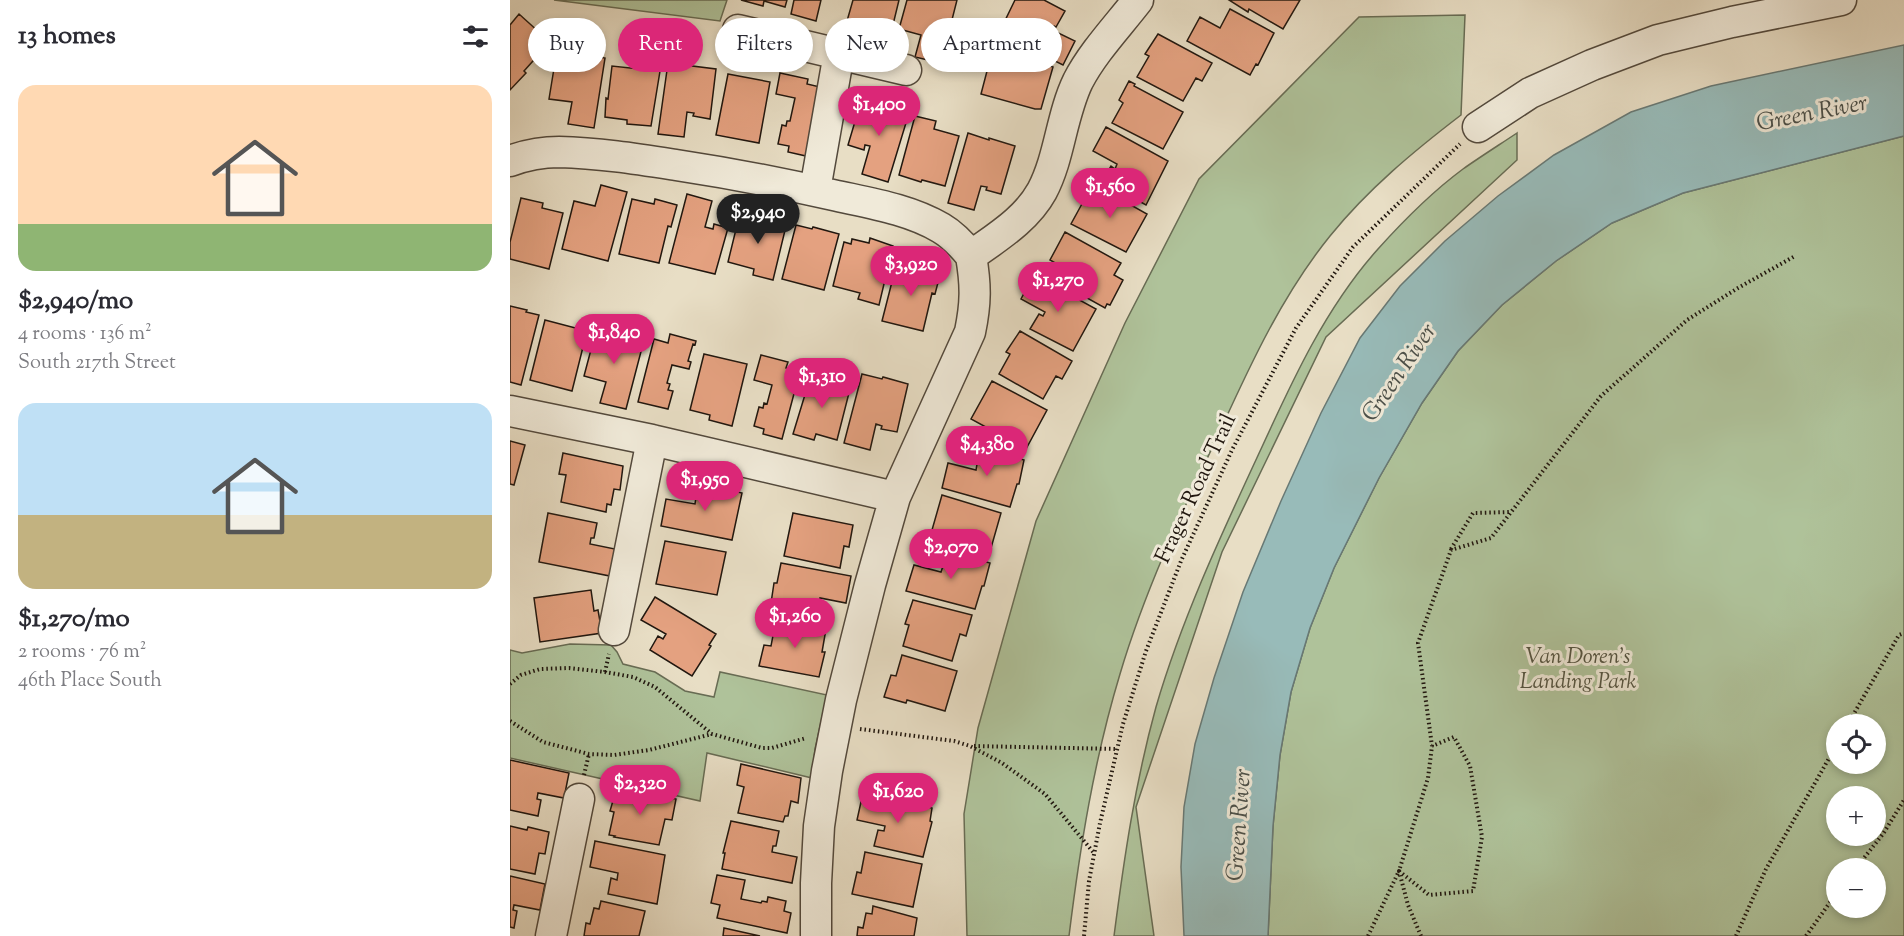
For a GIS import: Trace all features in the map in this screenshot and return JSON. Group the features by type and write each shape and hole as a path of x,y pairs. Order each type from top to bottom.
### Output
{"street":[{"path":"971,256 1014,224 1041,192 1049,176 1070,100 1079,80 1089,62 1138,0"},
{"path":"1479,127 1530,93 1592,65 1658,40 1841,0"},
{"path":"814,190 836,72"},
{"path":"510,161 538,153 610,155 733,174 814,190 915,216 943,229 971,256 976,285 970,332 895,497 847,677 827,771 819,826 816,936"},
{"path":"510,411 652,440 895,497"},
{"path":"614,630 652,440"},
{"path":"551,936 579,799"}],"path":[{"name":"Frager Road Trail","path":"1083,936 1100,823 1117,749 1146,651 1181,561 1232,450 1296,328 1353,247 1479,127"},
{"path":"1451,550 1491,538 1601,396 1687,320 1795,256"},
{"path":"1368,936 1399,871 1428,778 1432,746 1418,644 1451,550 1473,513 1511,512"},
{"path":"1854,714 1899,635 1904,633"},
{"path":"510,721 543,742 597,754 614,755 650,750 712,735"},
{"path":"1399,871 1429,895 1473,891 1482,837 1470,766 1454,737 1432,746"},
{"path":"970,746 1117,749"},
{"path":"1736,936 1766,869 1826,764"},
{"path":"1864,858 1883,834 1904,800"},
{"path":"1399,871 1408,905 1421,936"},
{"path":"1806,936 1826,908"}],"green space":[{"path":"554,0 727,0 721,18 715,18 715,20"},
{"path":"1465,15 1461,115 1409,157 1360,202 1330,236 1297,281 1256,355 1165,551 1130,643 1111,706 1095,771 1069,936 967,936 964,814 978,728 1036,521 1125,323 1199,179 1359,17"},
{"path":"1517,133 1517,160 1326,337 1222,552 1136,807 1154,936 1114,936 1136,793 1166,674 1217,544 1298,370 1342,295 1359,271 1388,238 1419,207 1469,164"},
{"name":"Van Doren's Landing Park","path":"1904,136 1904,936 1268,936 1273,826 1280,755 1291,692 1310,628 1334,568 1379,478 1422,403 1458,351 1502,305 1556,261 1612,223 1683,193"},
{"path":"570,644 611,645 623,664 655,672 685,691 714,697 720,672 827,695 815,749 812,778 707,753 700,801 510,758 510,650 522,653"}],"water":[{"name":"Green River","path":"1904,45 1904,136 1683,193 1612,223 1556,261 1502,305 1458,351 1422,403 1379,478 1334,568 1310,628 1291,692 1280,755 1273,826 1268,936 1184,936 1181,867 1184,807 1195,744 1214,678 1243,592 1321,413 1360,338 1400,286 1445,241 1498,196 1554,155 1631,112 1711,86"}],"building":[{"path":"741,0 787,0 785,7 764,1 763,6"},
{"path":"794,0 821,0 816,21 813,18 791,14"},
{"path":"853,0 899,0 895,18 848,18"},
{"path":"907,0 957,0 952,18 921,18 921,35 909,32 909,18 902,18"},
{"path":"1015,0 1044,0 1065,11 1061,18 1006,18"},
{"path":"1229,0 1300,0 1283,29"},
{"path":"1230,9 1274,33 1258,65 1256,64 1250,75 1187,41 1200,17 1220,28"},
{"path":"519,14 528,22 528,67 524,71 526,73 510,90 510,25"},
{"path":"1158,34 1212,63 1202,81 1196,78 1183,101 1137,77 1149,56 1145,54"},
{"path":"921,35 921,58 915,57"},
{"path":"1062,35 1075,41 1062,64"},
{"path":"612,66 618,67 618,72 660,72 651,126 627,124 627,120 605,117"},
{"path":"703,67 715,69 710,119 693,116 694,113 687,112 684,137 658,134 667,72 703,72"},
{"path":"553,72 603,72 594,128 568,124 572,102 549,99"},
{"path":"987,72 1052,72 1041,109 981,94"},
{"path":"780,73 808,79 807,84 820,87 806,156 788,152 789,146 778,144 782,125 786,126 787,121 790,121 795,98 776,94"},
{"path":"728,74 770,82 759,143 716,135"},
{"path":"1129,81 1135,84 1134,86 1183,112 1163,149 1112,123 1123,103 1119,100"},
{"path":"862,98 909,113 888,182 862,174 870,146 865,145 864,150 848,145"},
{"path":"915,116 936,121 934,129 959,136 945,186 899,175"},
{"path":"1106,127 1168,161 1146,205 1102,181 1111,166 1115,169 1117,164 1093,151"},
{"path":"968,133 1015,146 1001,194 986,190 987,187 981,186 974,210 948,203"},
{"path":"601,185 627,192 608,261 562,249 574,201 595,206"},
{"path":"1097,186 1147,214 1126,252 1071,224 1083,202 1087,205"},
{"path":"687,194 712,201 705,227 713,229 714,224 728,228 715,274 669,263"},
{"path":"521,198 543,203 542,208 563,213 549,269 510,259 510,242"},
{"path":"632,199 654,204 655,199 677,205 671,227 668,226 659,263 619,254"},
{"path":"765,214 787,222 773,280 753,275 754,269 728,262 739,217 746,219 747,215 763,219"},
{"path":"796,225 839,234 824,290 782,279"},
{"path":"1065,232 1121,263 1114,275 1123,280 1110,305 1107,304 1105,308 1087,298 1089,294 1084,291 1093,275 1075,266 1074,268 1069,265 1067,270 1050,260"},
{"path":"870,238 893,246 879,305 858,299 860,293 833,286 844,242 851,244 852,239 869,243"},
{"path":"919,265 941,271 935,294 932,293 923,331 882,321 896,266 917,271"},
{"path":"1034,275 1096,309 1073,351 1030,329 1039,314 1043,316 1045,312 1021,299"},
{"path":"510,306 539,315 521,385 510,382"},
{"path":"545,320 587,331 572,391 530,380"},
{"path":"597,327 644,340 626,409 600,403 606,382 584,376"},
{"path":"1020,331 1072,361 1062,379 1056,376 1043,399 999,374 1010,354 1006,352"},
{"path":"670,334 696,341 688,361 691,362 689,369 672,365 667,383 670,384 668,390 673,391 668,409 638,402 654,339 668,343"},
{"path":"704,354 747,364 732,426 709,420 710,415 690,410"},
{"path":"761,355 788,362 786,368 800,371 782,439 763,434 764,429 754,426 759,407 763,408 764,403 767,404 772,385 754,380"},
{"path":"862,374 908,384 897,432 881,429 882,426 876,424 870,450 844,443"},
{"path":"811,375 851,385 837,440 816,434 814,440 793,434"},
{"path":"992,381 1047,410 1026,449 971,419"},
{"path":"510,441 525,445 514,485 510,484"},
{"path":"976,447 1024,460 1019,484 1017,484 1010,507 942,488 948,463 976,470 977,464 972,463"},
{"path":"563,453 623,466 620,490 614,489 611,505 607,504 606,512 561,502 566,475 559,474"},
{"path":"694,481 742,493 732,540 661,526 666,499 695,504 696,497 691,496"},
{"path":"942,495 1001,513 989,555 930,537"},
{"path":"548,513 597,523 594,538 591,538 590,544 615,549 610,576 539,562"},
{"path":"793,513 853,525 849,547 844,546 840,568 784,556"},
{"path":"665,541 726,552 717,595 656,584"},
{"path":"942,550 990,563 975,609 906,591 914,565 941,572 943,566 938,565"},
{"path":"781,563 851,576 846,603 820,598 819,603 823,604 820,620 770,610 774,583 777,583"},
{"path":"591,590 594,611 598,610 602,633 540,642 534,598"},
{"path":"655,597 716,634 692,676 650,650 658,636 663,639 666,634 641,620"},
{"path":"913,600 972,615 966,636 960,634 952,661 903,646 909,625 905,624"},
{"path":"776,620 826,629 822,652 825,652 819,677 759,666 764,645 771,646"},
{"path":"902,655 957,671 945,711 907,700 906,703 884,697 891,675 896,676"},
{"path":"510,760 569,773 564,798 538,793 537,799 541,800 538,816 510,810"},
{"path":"741,764 801,778 798,803 791,801 788,816 785,816 783,822 738,813 744,787 737,785"},
{"path":"617,787 676,799 672,820 665,819 659,845 609,835 614,812 610,811"},
{"path":"863,793 932,808 930,821 932,822 923,857 874,846 878,830 884,831 885,826 857,820"},
{"path":"731,821 779,831 776,846 773,846 772,852 797,857 792,883 722,869 725,853 723,853"},
{"path":"510,826 549,832 545,854 539,853 535,874 510,869"},
{"path":"595,841 665,855 657,904 608,894 611,878 617,880 618,873 590,867"},
{"path":"865,852 922,864 913,907 852,894 857,872 861,873"},
{"path":"717,875 745,880 741,899 761,903 762,901 767,902 768,897 786,901 784,911 791,913 787,933 717,918 720,905 711,903"},
{"path":"510,876 545,884 540,910 514,905 513,910 517,911 514,928 510,927"},
{"path":"601,901 645,911 639,936 584,936 586,923 590,924 594,908 599,909"},
{"path":"873,906 917,918 914,936 857,936 858,927 863,928 866,913 872,914"},
{"path":"724,928 760,936 723,936"}]}
